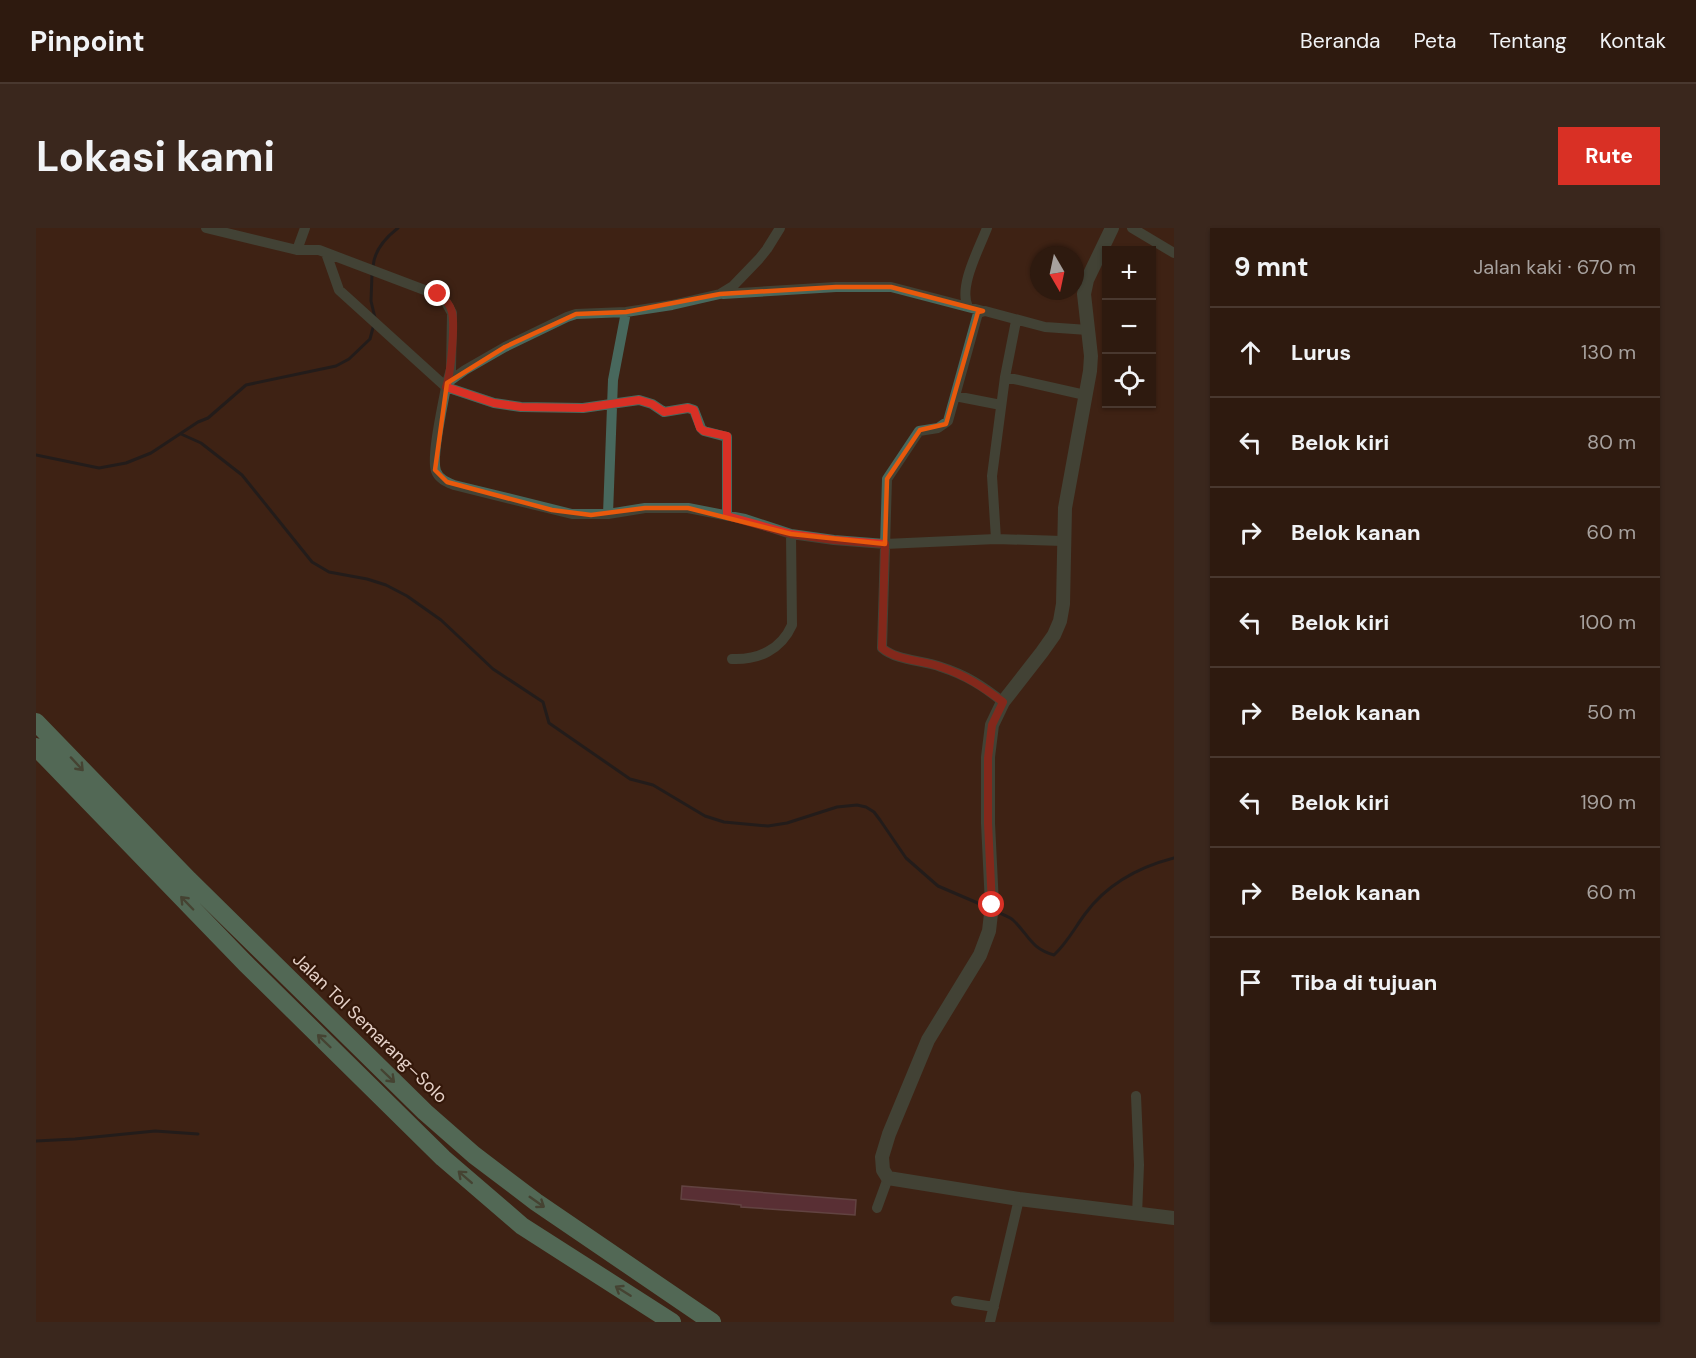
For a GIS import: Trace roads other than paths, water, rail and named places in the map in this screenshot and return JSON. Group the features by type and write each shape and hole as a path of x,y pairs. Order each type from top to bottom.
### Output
{"highway":[{"name":"Jalan Tol Semarang–Solo","path":"36,722 173,864 424,1112 474,1155 536,1202 712,1322"},
{"path":"36,747 245,963 443,1158 522,1226 672,1322"}],"street":[{"path":"206,228 297,250 319,250 443,297 453,313 451,369 436,452 435,470 440,478 454,485 572,514 608,514 645,508 688,508 791,534 834,540 885,544 996,538 1063,541"},
{"path":"297,250 305,228"},
{"path":"720,294 733,286 759,259 780,228"},
{"path":"968,307 964,298 965,287 987,228"},
{"path":"1112,228 1085,287 1084,301 1091,356 1065,508 1063,604 1060,621 1054,635 1003,702 992,725 988,758 992,905 989,931 980,955 928,1040 889,1134 882,1157 883,1170 888,1178 1019,1199 1174,1218"},
{"path":"1132,228 1174,253"},
{"path":"326,253 339,290 447,385 494,403 521,407 583,408 639,400 652,404 664,412 688,408 694,410 700,428 727,436 727,516"},
{"path":"447,385 505,347 567,316 626,312 720,294 836,287 891,287 1016,321 1045,327 1089,330"},
{"path":"983,311 978,313 946,424 938,428 920,430 887,479 882,648 895,656 940,666 975,680 1003,702"},
{"path":"608,514 613,380 626,312"},
{"path":"996,538 992,476 1005,377 1016,321"},
{"path":"1005,377 1085,395"},
{"path":"955,396 1001,405"},
{"path":"732,659 756,657 768,653 789,633 792,625 791,534"},
{"path":"1136,1096 1139,1165 1137,1215"},
{"path":"877,1208 888,1178"},
{"path":"990,1322 1019,1199"},
{"path":"956,1301 994,1307"}],"waterway":[{"path":"373,267 381,245 398,228"},
{"path":"372,274 371,301 375,318"},
{"path":"36,455 99,468 126,463 151,453 198,422 208,418 246,385 336,366 349,359 370,339 374,324"},
{"path":"181,434 201,443 242,475 312,562 329,572 367,579 386,585 407,596 441,620 493,669 543,702 549,723 630,779 653,785 705,816 724,822 768,826 787,823 837,807 857,805 866,807 874,812 906,858 938,886 987,907"},
{"path":"995,911 1011,919 1040,949 1054,955 1094,903 1114,885 1148,866 1174,858"},
{"path":"36,1141 155,1131 198,1134"}]}
